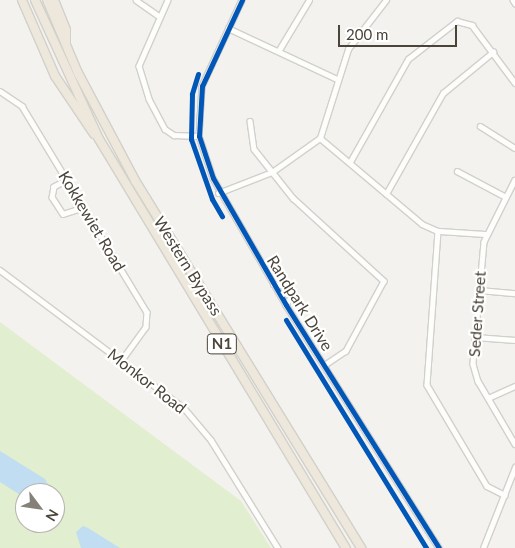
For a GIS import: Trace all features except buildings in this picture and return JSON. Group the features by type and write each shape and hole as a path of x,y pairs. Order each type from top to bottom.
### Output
{"highway":[{"path":"22,0 55,76 84,124 99,139"},
{"name":"Western Bypass","path":"35,0 99,139 346,548"},
{"name":"Western Bypass","path":"47,0 66,46 136,182 361,548"},
{"path":"54,0 66,30 66,46"}],"street":[{"path":"136,0 160,17"},
{"path":"168,0 139,62 145,89 168,132 199,136"},
{"name":"Randpark Drive","path":"242,0 202,86 199,136 218,193 439,548"},
{"path":"279,50 309,0"},
{"path":"218,193 272,172 320,138 337,79 351,44 386,0"},
{"path":"350,162 414,53 463,20 472,25 515,83"},
{"path":"228,28 279,50 337,79"},
{"path":"386,194 443,93 492,52"},
{"name":"Kokkewiet Road","path":"0,91 22,106 82,208 147,312 146,327 122,360"},
{"path":"250,121 254,149 272,172 303,208 381,276 383,286 364,313 346,351 325,366"},
{"path":"480,126 515,148"},
{"path":"320,138 422,224 438,230 486,234"},
{"path":"458,171 506,197"},
{"path":"67,180 54,187 52,197 63,214 82,208"},
{"name":"Seder Street","path":"515,180 486,234 479,290 474,371 515,444"},
{"path":"438,230 427,385 487,486 505,495"},
{"name":"Monkor Road","path":"0,270 169,395 200,426 278,548"},
{"path":"273,284 290,286 292,296 286,305"},
{"path":"479,290 515,293"},
{"path":"475,337 515,340"},
{"path":"488,398 515,386"},
{"path":"483,548 515,468"}],"green space":[{"path":"0,322 241,501 271,548 0,548"}],"water":[{"path":"0,451 45,479 47,483 15,483 15,492 0,482"},
{"path":"83,526 120,548 81,548 76,532"}],"cycle path":[{"path":"242,0 202,86 199,136 213,178 286,305 439,548"},
{"path":"198,74 192,94 191,139 212,199 222,216"},
{"path":"286,320 426,548"}]}
